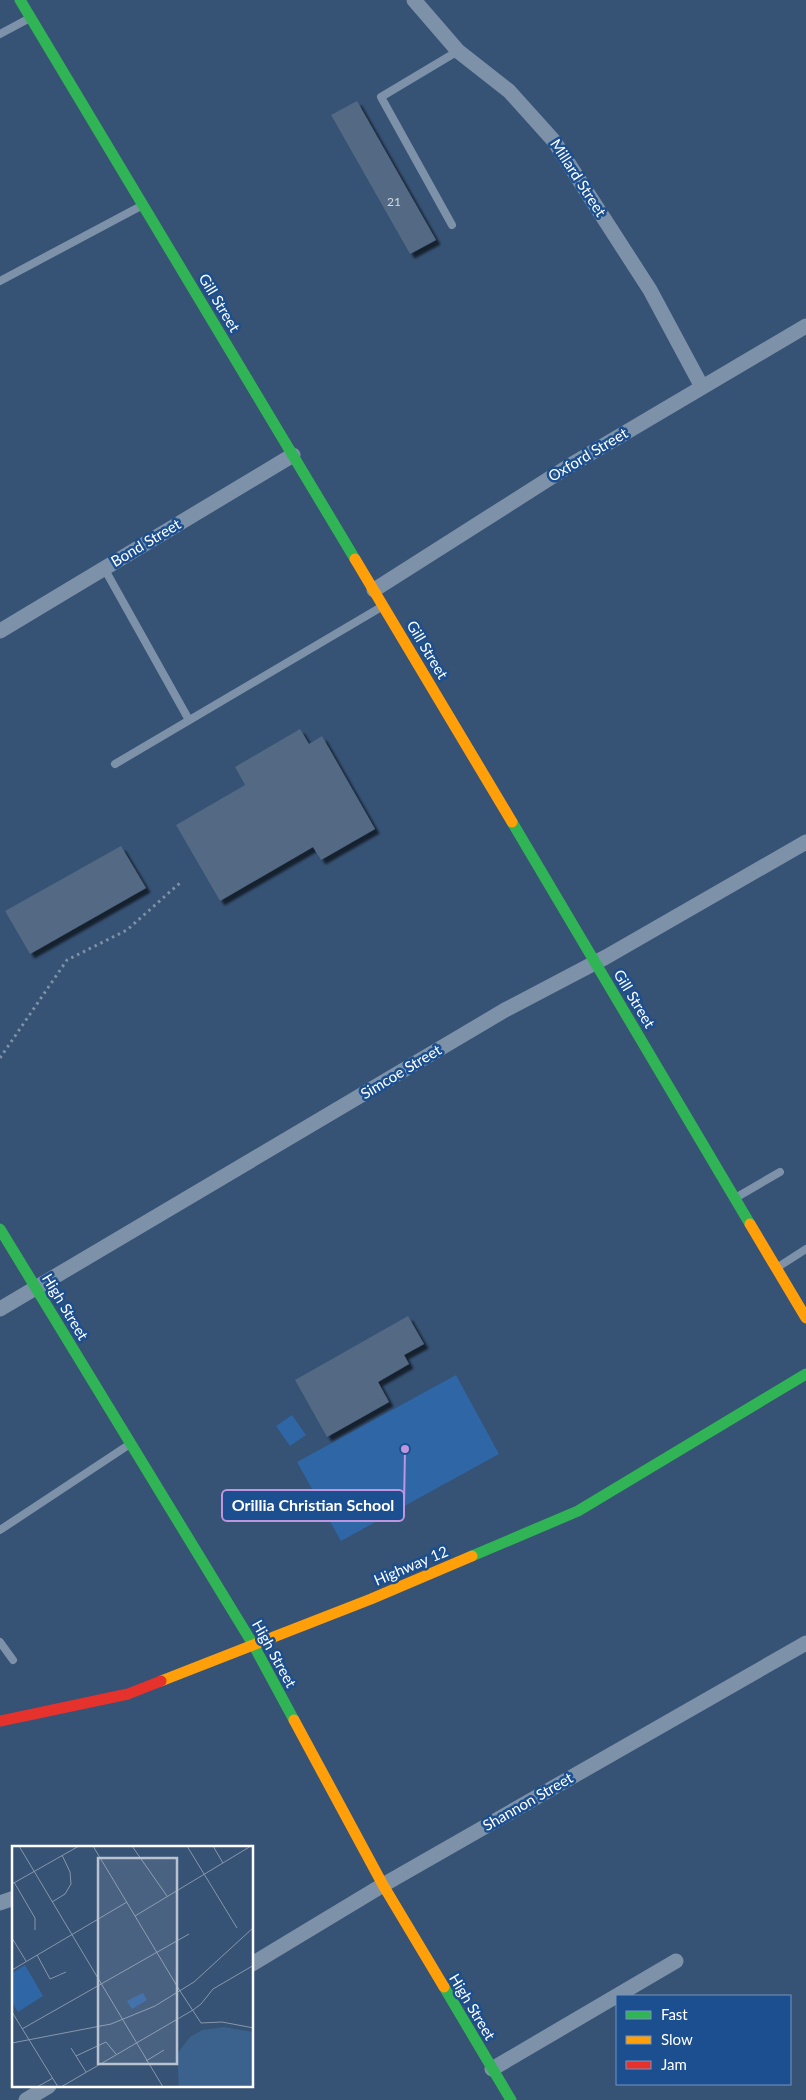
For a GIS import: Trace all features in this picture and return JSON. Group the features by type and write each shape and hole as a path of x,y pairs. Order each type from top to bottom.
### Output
{"main road":[{"name":"Gill Street","path":"20,0 374,590 806,1318"},
{"name":"High Street","path":"0,1229 254,1646 383,1885 511,2100"},
{"name":"Highway 12","path":"0,1721 128,1694 371,1599 578,1511 806,1374"}],"street":[{"name":"Millard Street","path":"414,0 458,51 509,91 554,141 650,290 702,387"},
{"name":"Oxford Street","path":"374,590 570,466 806,326"},
{"name":"Bond Street","path":"0,631 293,455"},
{"name":"Simcoe Street","path":"0,1309 506,1010 595,962 806,842"},
{"name":"Shannon Street","path":"254,1963 383,1885 806,1643"},
{"path":"0,1903 12,1899"},
{"path":"618,1995 676,1961"},
{"path":"492,2069 616,1996"},
{"path":"26,2100 46,2088"}],"lane":[{"path":"0,34 30,18"},
{"path":"452,225 381,97 458,51"},
{"path":"0,281 143,206"},
{"path":"104,568 189,720"},
{"path":"115,764 383,606"},
{"path":"735,1198 780,1172"},
{"path":"777,1269 806,1250"},
{"path":"0,1530 130,1444"},
{"path":"0,1643 12,1660"}],"path":[{"path":"0,1058 67,960 127,930 181,882"}],"shaded area":[{"path":"456,1375 499,1454 341,1541 297,1462"},
{"path":"292,1415 306,1435 290,1446 276,1426"}],"building":[{"path":"357,101 436,240 410,254 331,115"},
{"path":"300,729 309,744 322,736 375,829 321,860 313,847 220,901 176,825 245,785 235,767"},
{"path":"121,846 146,888 30,954 5,911"},
{"path":"408,1316 424,1344 404,1355 409,1364 378,1382 389,1402 327,1437 295,1380"}],"traffic: fast":[{"path":"20,0 355,559"},
{"path":"512,822 750,1224"},
{"path":"0,1229 254,1646 294,1720"},
{"path":"472,1556 578,1511 806,1374"},
{"path":"444,1987 511,2100"}],"traffic: slow":[{"path":"355,559 512,822"},
{"path":"750,1224 806,1318"},
{"path":"161,1681 371,1599 472,1556"},
{"path":"294,1720 383,1885 444,1987"}],"traffic: jam":[{"path":"0,1721 128,1694 161,1681"}],"place":[{"name":"Orillia Christian School","path":"405,1449"}]}
